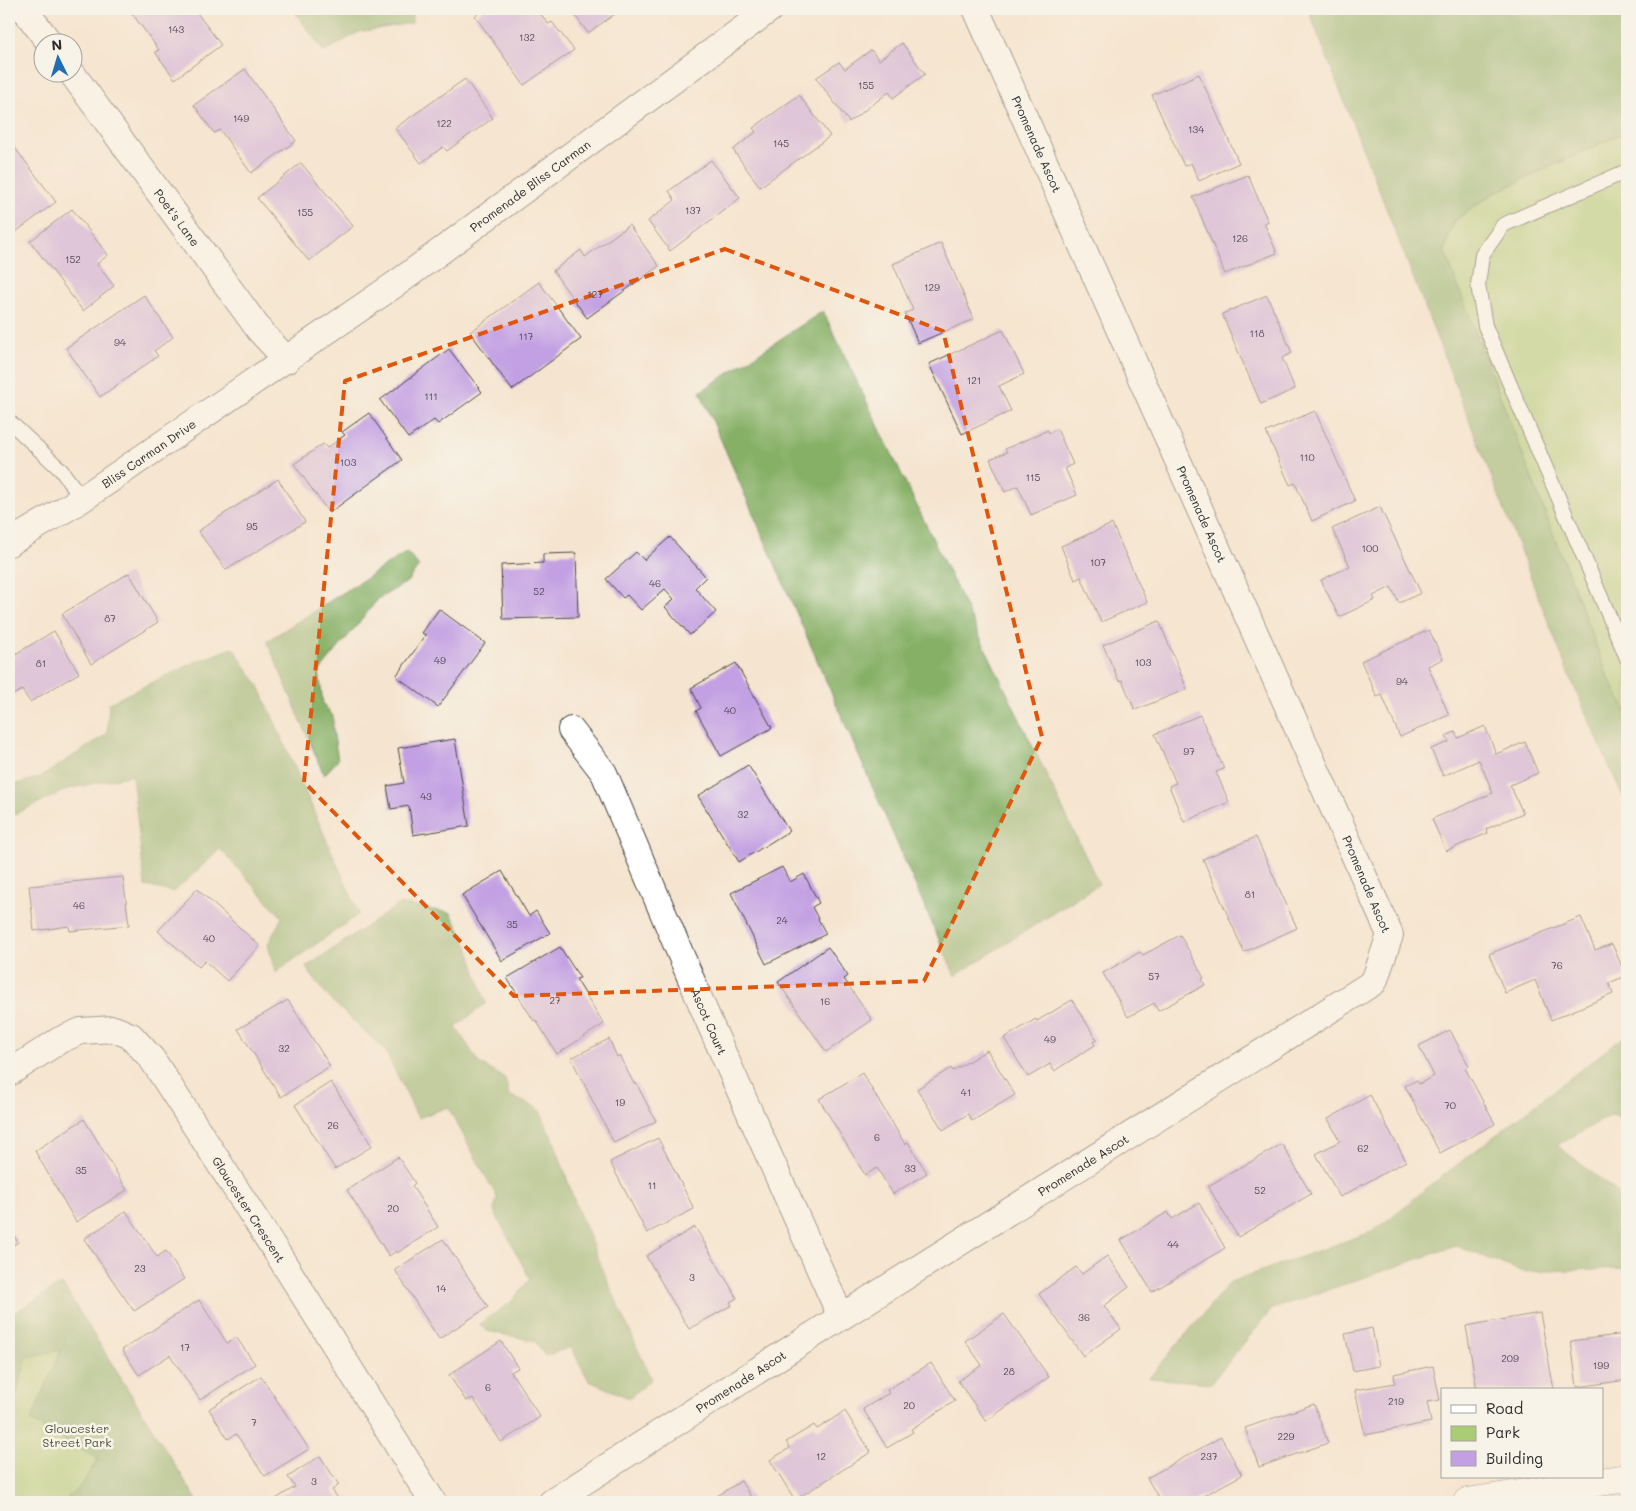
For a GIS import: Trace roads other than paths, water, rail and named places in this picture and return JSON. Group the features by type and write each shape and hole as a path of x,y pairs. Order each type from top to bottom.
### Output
{"street":[{"path":"24,9 41,32"},
{"name":"Promenade Bliss Carman","path":"287,360 400,281 770,9"},
{"name":"Promenade Ascot","path":"552,1502 841,1317 1374,982 1390,935 976,9"},
{"name":"Poet's Lane","path":"78,82 260,331 287,360"},
{"name":"Bliss Carman Drive","path":"9,544 82,499 287,360"},
{"name":"Ascot Court","path":"571,730 604,773 710,1024 841,1317"},
{"name":"Gloucester Crescent","path":"9,1073 60,1040 81,1031 114,1029 132,1036 152,1059 281,1259 433,1502"},
{"path":"1467,1502 1627,1478"}],"lane":[{"path":"1627,171 1503,225 1482,255 1478,285 1485,326 1627,658"},
{"path":"9,421 61,470 82,499"},
{"path":"1611,621 1627,633"}],"park label":[{"name":"Gloucester Street Park","path":"77,1435"}]}
